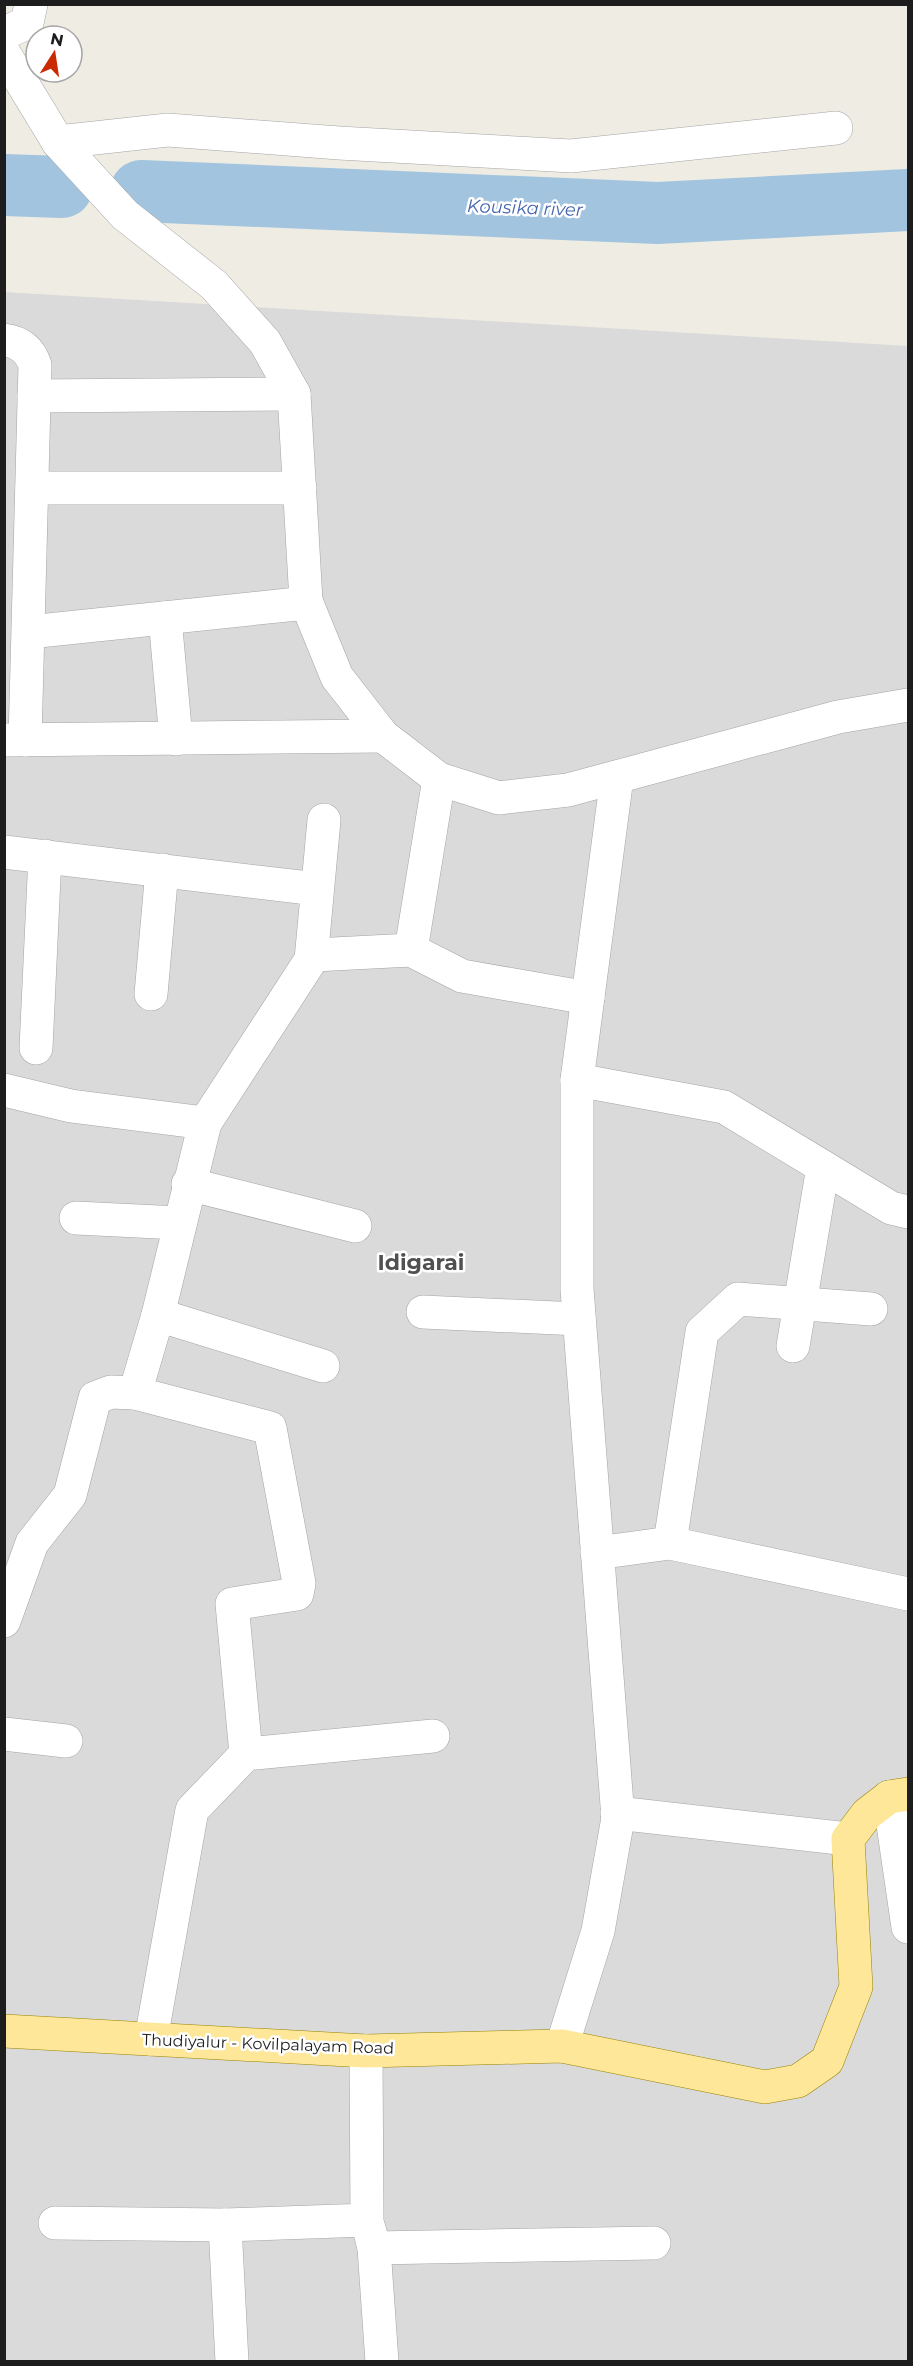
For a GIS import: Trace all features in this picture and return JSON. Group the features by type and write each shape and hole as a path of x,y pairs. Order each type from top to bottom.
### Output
{"main road":[{"path":"848,1839 867,1814 899,1796"},
{"name":"Thudiyalur - Kovilpalayam Road","path":"4,2031 366,2051 562,2046 765,2087 798,2081 827,2061 856,1987 848,1839"}],"street":[{"path":"4,33 27,23 31,4"},
{"path":"4,53 58,142 125,215 214,285 265,342 294,394 307,603 338,677 383,736 439,779 498,798 568,790 838,717 909,705"},
{"path":"58,142 168,130 350,144 571,156 836,128"},
{"path":"4,340 20,344 33,359 32,488 18,520 29,632 15,740 383,736"},
{"path":"34,396 294,394"},
{"path":"32,488 300,488"},
{"path":"29,632 307,603"},
{"path":"165,618 176,739"},
{"path":"562,2046 598,1931 617,1813 577,1289 577,1080 617,777"},
{"path":"411,950 439,779"},
{"path":"311,960 324,820"},
{"path":"4,852 317,889"},
{"path":"36,1048 45,856"},
{"path":"151,994 162,870"},
{"path":"135,1393 158,1315 188,1184 205,1123 314,955 411,950 462,976 588,998"},
{"path":"577,1080 724,1107 891,1208 909,1212"},
{"path":"4,1090 71,1106 205,1123"},
{"path":"793,1346 823,1167"},
{"path":"188,1184 355,1226"},
{"path":"76,1218 179,1223"},
{"path":"670,1543 702,1332 738,1299 871,1309"},
{"path":"423,1312 579,1319"},
{"path":"158,1315 323,1366"},
{"path":"4,1621 32,1543 70,1495 95,1398 111,1392 135,1393 270,1428 299,1583 297,1594 232,1604 246,1754"},
{"path":"597,1553 670,1543 909,1594"},
{"path":"4,1734 66,1741"},
{"path":"152,2039 192,1810 246,1754 433,1736"},
{"path":"899,1796 909,1927"},
{"path":"617,1813 848,1839"},
{"path":"366,2051 370,2234 382,2361"},
{"path":"55,2223 225,2225 370,2234 654,2243"},
{"path":"225,2225 232,2361"}],"shaded area":[{"path":"4,292 908,346 908,2361 5,2361"}],"waterway":[{"name":"Kousika river","path":"4,185 62,187"},
{"name":"Kousika river","path":"141,191 658,213 908,200"}],"district":[{"name":"Idigarai","path":"421,1262"}]}
